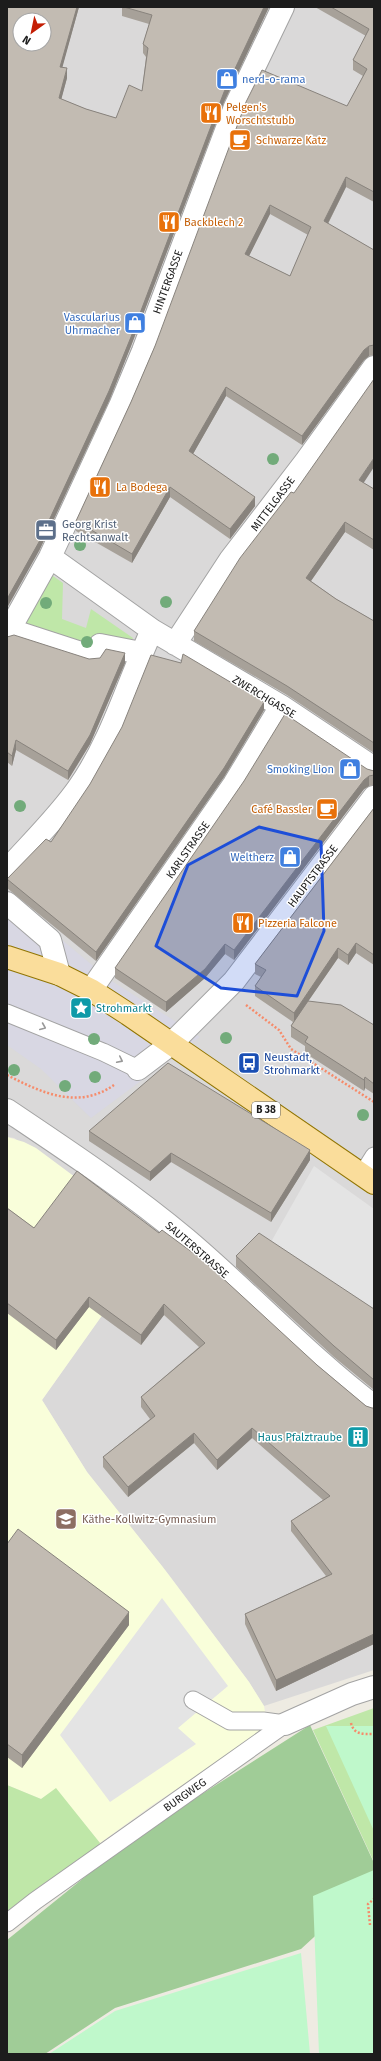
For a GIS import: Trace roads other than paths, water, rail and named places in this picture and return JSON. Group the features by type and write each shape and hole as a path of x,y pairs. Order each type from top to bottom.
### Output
{"main road":[{"name":"B 38","path":"7,957 59,974 91,990 368,1179"}],"street":[{"name":"HINTERGASSE","path":"50,557 111,427 140,358 235,107 284,7"},
{"name":"MITTELGASSE","path":"175,644 230,560 306,461 374,367"},
{"name":"ZWERCHGASSE","path":"50,557 152,630 281,706 374,768"},
{"path":"50,557 8,632 93,656 100,645 141,653"},
{"path":"7,870 79,787 114,725 141,653 152,630"},
{"name":"KARLSTRASSE","path":"91,990 234,784 281,706"},
{"name":"HAUPTSTRASSE","path":"171,1044 234,981 374,797"},
{"path":"7,903 50,940 59,974"},
{"path":"138,1069 171,1044"},
{"name":"SAUTERSTRASSE","path":"7,1110 143,1204 179,1234 318,1359 374,1406"},
{"name":"BURGWEG","path":"284,1724 352,1694 374,1687"}],"lane":[{"path":"7,1013 103,1052 138,1069"},
{"path":"368,1179 374,1156"},
{"path":"193,1700 230,1720 263,1721 284,1724"},
{"name":"BURGWEG","path":"7,1923 41,1897 284,1724"}],"place":[{"name":"nerd-o-rama","path":"227,79"},
{"name":"Pelgen's Worschtstubb","path":"211,113"},
{"name":"Schwarze Katz","path":"240,140"},
{"name":"Backblech 2","path":"169,222"},
{"name":"Vascularius Uhrmacher","path":"135,323"},
{"name":"La Bodega","path":"100,487"},
{"name":"Georg Krist Rechtsanwalt","path":"46,530"},
{"name":"Smoking Lion","path":"350,769"},
{"name":"Café Bassler","path":"327,809"},
{"name":"Weltherz","path":"290,857"},
{"name":"Pizzeria Falcone","path":"243,923"},
{"name":"Strohmarkt","path":"81,1008"},
{"name":"Neustadt, Strohmarkt","path":"249,1063"},
{"name":"Haus Pfalztraube","path":"358,1437"},
{"name":"Käthe-Kollwitz-Gymnasium","path":"66,1519"}]}
